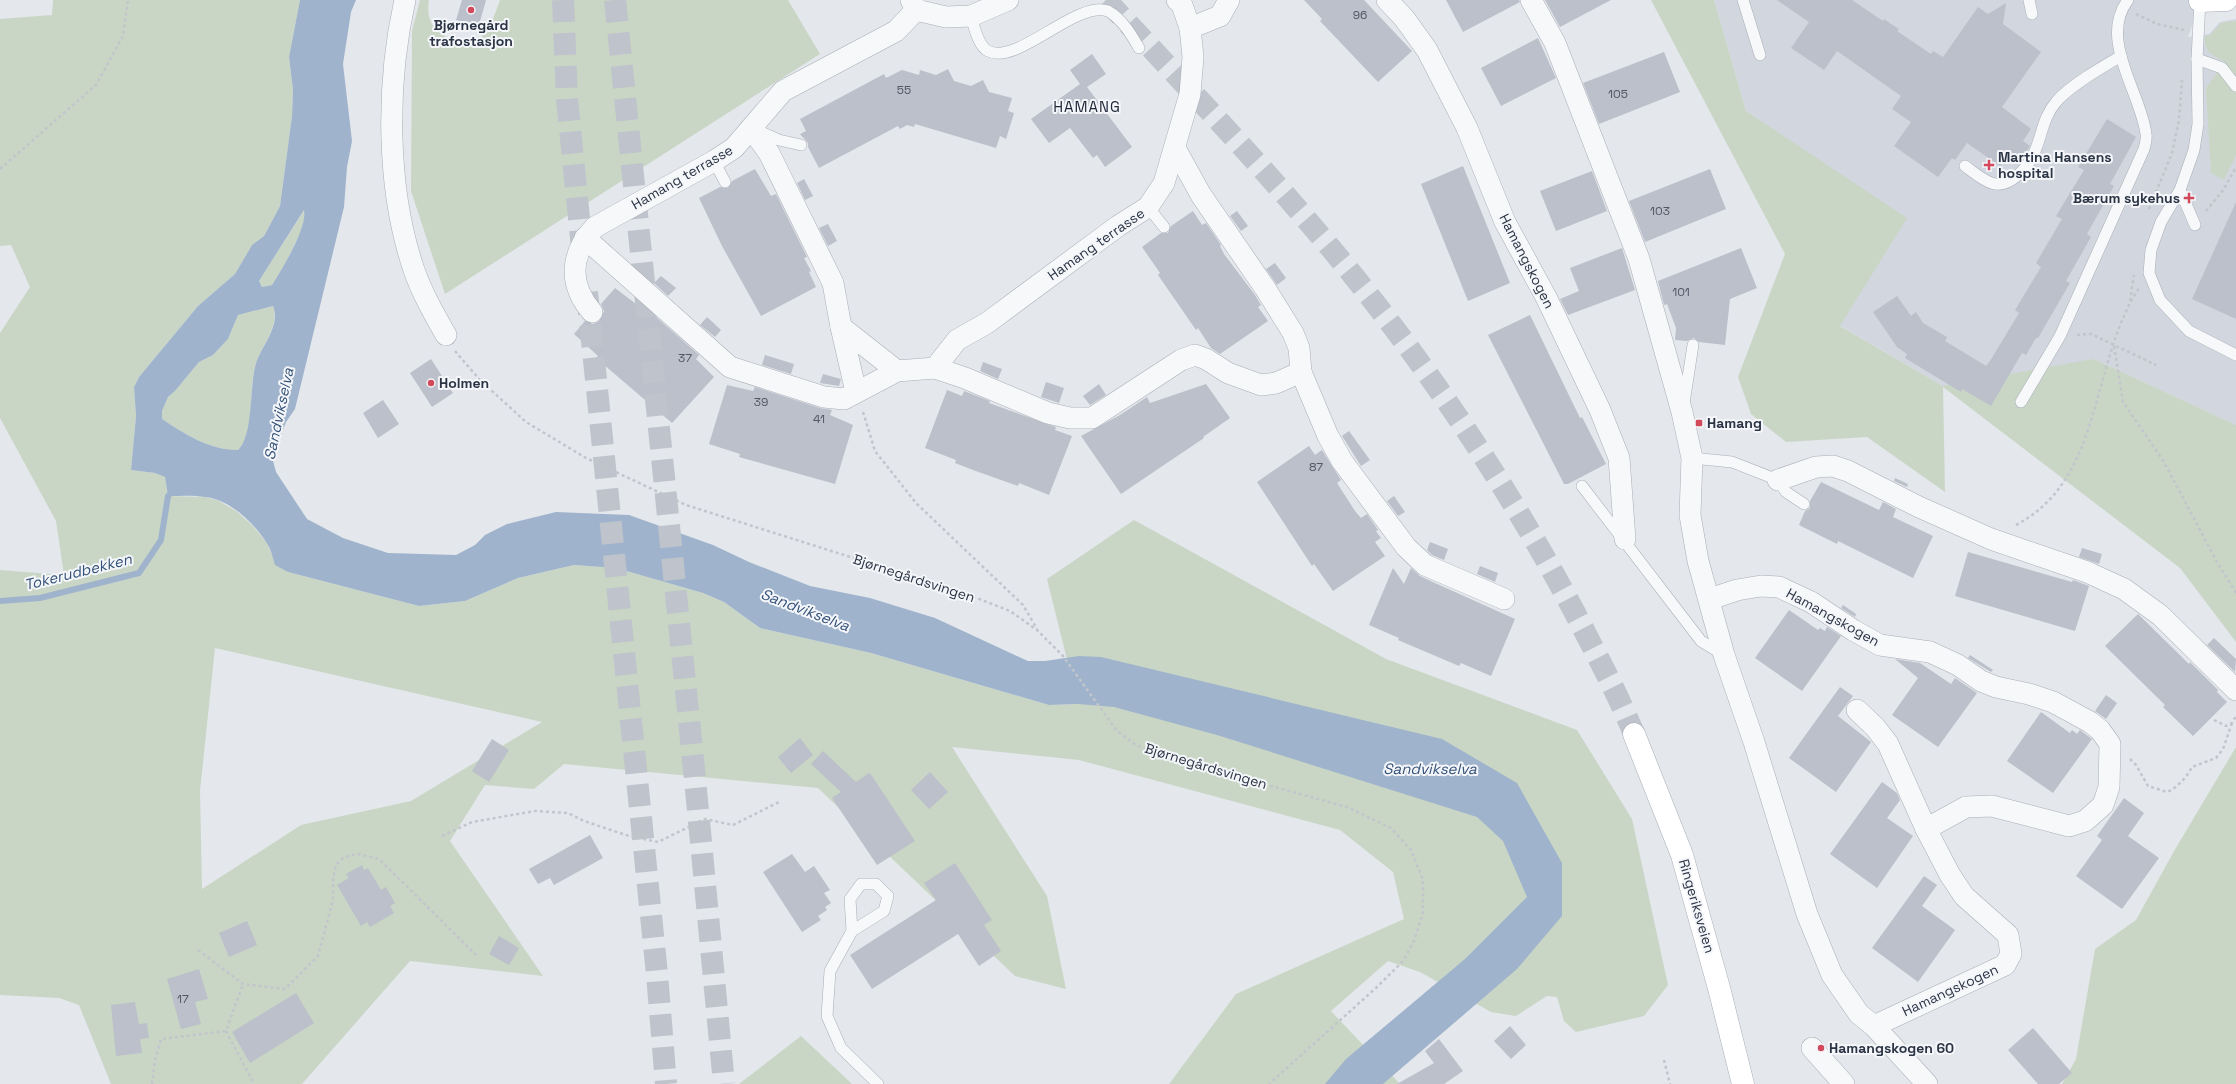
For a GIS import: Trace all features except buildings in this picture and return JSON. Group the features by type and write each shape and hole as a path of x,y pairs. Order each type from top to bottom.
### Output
{"main road":[{"path":"2200,1 2226,0"},
{"name":"Ringeriksveien","path":"1634,734 1682,855 1719,988 1742,1084"}],"street":[{"path":"405,0 396,55 393,97 392,135 397,193 404,235 414,270 426,300 446,335"},
{"name":"Hamang terrasse","path":"592,312 580,299 575,271 578,254 585,238 595,227 714,161 734,148 783,91 896,31 914,5 946,17 971,16 1008,0"},
{"name":"Hamang terrasse","path":"935,368 957,340 987,323 1002,310 1118,226 1148,207 1164,183 1190,94 1193,57 1190,28 1182,5 1177,0"},
{"path":"1190,28 1220,16 1230,0"},
{"name":"Hamangskogen","path":"1387,0 1404,18 1427,50 1467,128 1506,222 1546,297 1600,410 1619,458 1625,539"},
{"path":"1531,0 1555,43 1639,259 1682,412 1692,458 1690,515 1698,561 1724,655 1754,742 1807,914 1832,975 1859,1014 1874,1026 1927,1084"},
{"path":"751,128 770,153 833,283 841,327 856,392"},
{"path":"1175,148 1201,195 1265,288 1293,333 1299,348 1301,372 1328,436 1342,461 1406,547 1425,565 1504,599"},
{"path":"585,238 730,367 824,397 844,398 897,372 935,368 965,378 1048,413 1070,418 1092,418 1181,360 1195,355 1206,359 1228,373 1261,385 1276,383 1301,372"},
{"path":"841,327 897,372"},
{"path":"1778,480 1816,467 1833,466 1848,471 1919,507 1991,539 2087,572 2124,589 2160,615 2236,690"},
{"name":"Hamangskogen","path":"1710,600 1738,590 1761,586 1779,587 1811,602 1853,630 1880,645 1930,652 1958,665 1981,681 1996,687 2029,694 2053,702 2090,722 2100,730 2110,747"},
{"name":"Hamangskogen","path":"1856,710 1875,727 1888,744 1926,829 1950,875 1964,896 2008,935 2011,954 2005,965 1874,1026"},
{"path":"1926,829 1966,807 1992,806 2069,826 2085,821 2104,805 2109,787 2110,747"},
{"path":"1812,1048 1844,1084"}],"lane":[{"path":"1744,0 1760,55"},
{"path":"2029,0 2032,14"},
{"path":"2200,1 2197,59 2198,124 2194,150 2180,190 2161,222 2151,250 2149,273 2160,300 2189,331 2236,354"},
{"path":"2021,402 2060,336 2144,149 2147,135 2121,56 2117,33 2119,17 2126,2"},
{"path":"971,16 981,44 987,51 997,54 1015,48 1080,11 1094,8 1107,10 1124,24 1139,48"},
{"path":"1965,166 1993,184 2003,184 2012,180 2026,168 2033,157 2055,103 2101,67 2121,56"},
{"path":"2197,59 2222,68 2236,86"},
{"path":"751,128 779,140 801,145"},
{"path":"714,161 725,182"},
{"path":"2180,190 2195,225"},
{"path":"1148,207 1164,227"},
{"path":"1682,412 1693,345"},
{"path":"1692,458 1732,462 1778,480 1786,492 1804,504"},
{"path":"1582,486 1625,539 1701,641 1724,655"},
{"path":"852,931 830,971 827,1016 841,1048 878,1084"}],"path":[{"path":"0,168 96,85 123,36 128,0"},
{"path":"2126,2 2145,20 2176,30 2199,31"},
{"path":"2149,210 2172,153 2179,120 2180,82 2197,59"},
{"path":"2195,225 2224,190 2236,167"},
{"path":"2029,519 2056,494 2077,461 2129,303 2135,267"},
{"path":"2129,303 2149,273"},
{"path":"2060,336 2091,334 2114,346 2156,364"},
{"name":"Bjørnegårdsvingen","path":"446,335 455,351 480,380 526,422 586,458 686,505 961,592 1010,612 1037,630 1063,656 1117,731 1136,745 1166,757 1347,807 1391,828 1411,850 1423,880 1423,913 1414,941 1403,961 1377,987 1269,1084"},
{"path":"2114,346 2123,402 2164,462 2217,562 2236,593"},
{"path":"856,392 875,451 916,503 1023,604 1037,630"},
{"path":"2110,747 2117,748 2136,765 2148,786 2167,792 2173,789 2189,773 2192,767 2216,758 2223,749 2236,716"},
{"path":"2214,720 2221,725 2232,723"},
{"path":"442,836 472,822 535,811 568,813 584,821 629,836 658,842 705,819 733,825 781,801"},
{"path":"198,950 243,984 285,990 318,956 334,900 333,880 336,865 344,857 358,854 378,860 476,955"},
{"path":"243,984 226,1031 254,1084"},
{"path":"152,1084 155,1060 161,1039 226,1031"},
{"path":"1664,1060 1670,1084"}],"shaded area":[{"name":"Martina Hansens hospital","path":"1714,0 2201,0 2188,37 2209,34 2220,22 2236,19 2236,425 2094,359 2017,419 1943,386 1839,325 1906,218 1746,111"}],"green space":[{"path":"53,0 300,0 289,57 293,90 292,116 280,206 264,236 252,245 235,274 198,306 139,377 134,387 136,416 131,470 155,473 165,477 168,496 206,497 219,501 236,511 253,526 267,543 271,553 288,572 419,606 465,601 518,578 574,565 616,568 703,593 724,602 760,628 871,653 1049,705 1078,704 1047,579 1134,520 1386,659 1577,730 1632,819 1668,985 1644,1016 1576,1032 1564,1021 1557,997 1547,996 1516,1016 1491,1012 1420,972 1388,961 1331,1011 1400,1084 1169,1084 1236,994 1404,919 1393,872 1340,830 1079,760 952,747 1047,896 1066,989 1015,976 818,788 564,764 534,789 485,785 450,841 543,976 410,961 302,1084 111,1084 79,1005 59,998 0,995 0,570 64,575 56,521 0,418 0,333 30,287 11,245 0,246 0,19 52,15","holes":["215,648 542,722 411,801 301,825 202,889 200,791"]},
{"path":"420,0 429,0 428,11 430,20 439,33 454,40 474,45 490,24 500,0 788,0 820,54 445,294 411,191 412,31"},
{"path":"1651,0 1714,0 1746,111 1907,218 1840,326 1943,386 2094,359 2236,425 2236,642 2180,568 1943,387 1945,492 1867,437 1786,442 1751,414 1738,377 1785,254"},
{"path":"2236,21 2236,155 2224,180 2211,173 2206,88 2225,62 2213,55 2207,49 2205,36 2210,35 2221,23"},
{"path":"305,209 305,224 286,262 272,285 262,287 259,281"},
{"path":"273,306 275,313 274,321 256,363 252,384 251,409 247,432 244,442 238,450 207,444 162,419 162,411 168,397 175,391 199,362 213,355 228,339 238,315"},
{"path":"2236,747 2236,1084 2062,1084 2076,1059 2095,949 2136,920 2173,853"},
{"path":"801,1036 852,1084 739,1084"}],"water":[{"name":"Sandvikselva","path":"300,0 356,0 351,12 343,64 352,141 347,167 344,207 295,409 286,422 272,457 276,472 307,519 343,538 388,553 456,555 475,545 485,535 507,524 556,512 629,515 713,545 749,562 810,586 870,598 935,618 1028,661 1045,661 1079,656 1101,657 1442,739 1517,783 1562,863 1562,916 1517,969 1383,1084 1325,1084 1346,1059 1465,959 1527,897 1503,841 1477,817 1217,735 1114,707 1078,704 1049,705 871,653 760,628 724,602 703,593 616,568 574,565 518,578 465,601 419,606 288,572 275,565 272,554 261,535 248,520 232,507 223,502 205,497 168,496 165,477 155,473 131,470 136,416 134,387 139,377 198,306 235,274 252,245 264,236 280,206 292,116 293,90 289,57","holes":["304,210 302,227 288,259 272,285 262,287 259,281","273,306 275,321 270,335 256,363 247,433 238,450 207,444 162,419 162,411 168,397 175,391 199,362 213,355 228,339 238,315"]}],"waterway":[{"name":"Tokerudbekken","path":"0,601 40,598 139,573 161,540 168,496 174,490"}],"tunnel":[{"path":"563,0 567,99 583,258"},
{"path":"615,0 695,779 724,1084"},
{"path":"1106,0 1234,137 1296,207 1387,318 1416,358 1473,440 1500,482 1550,567 1613,687 1634,734"},
{"path":"587,292 657,974 666,1084"}],"place":[{"name":"Bjørnegård trafostasjon","path":"471,10"},
{"name":"Martina Hansens hospital","path":"1989,165"},
{"name":"Bærum sykehus","path":"2189,198"},
{"name":"Holmen","path":"431,383"},
{"name":"Hamang","path":"1699,423"},
{"name":"Hamangskogen 60","path":"1821,1048"}],"district":[{"name":"HAMANG","path":"1087,107"}]}
